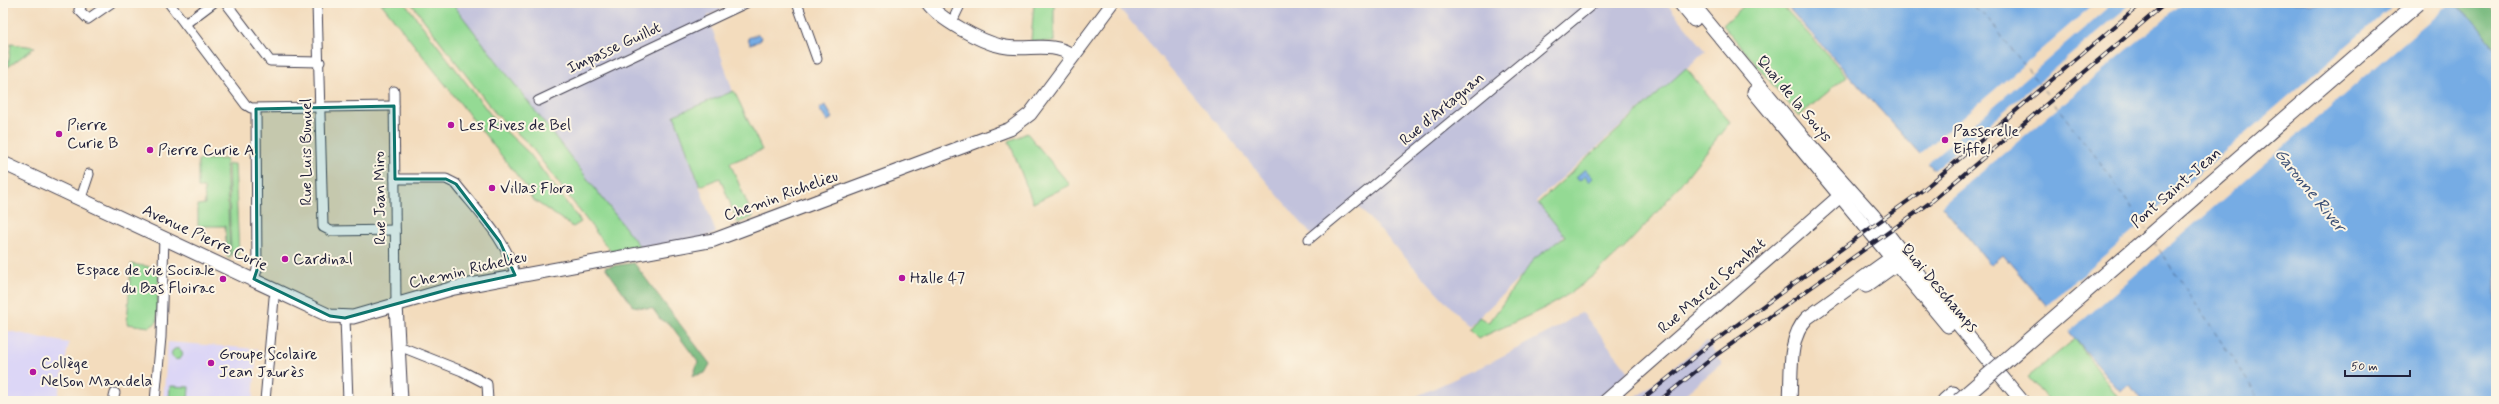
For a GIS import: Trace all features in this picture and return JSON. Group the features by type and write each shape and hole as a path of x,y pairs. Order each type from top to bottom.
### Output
{"main road":[{"name":"Pont Saint-Jean","path":"1952,399 2405,3"},
{"name":"Pont Saint-Jean","path":"1952,399 2418,3"}],"street":[{"path":"83,3 79,10 88,19 111,3"},
{"path":"169,3 246,105 256,109 394,106"},
{"path":"185,24 213,3"},
{"path":"226,3 270,61 320,62"},
{"name":"Rue Luis Bunuel","path":"317,3 320,62 322,227 330,231 396,230"},
{"name":"Impasse Guillot","path":"538,101 746,3"},
{"path":"796,3 817,59"},
{"path":"928,3 940,17 951,24 1001,46 1059,48 1073,56"},
{"path":"951,24 961,3"},
{"name":"Chemin Richelieu","path":"396,304 454,288 515,275 693,245 714,240 1010,129 1026,119 1112,3"},
{"name":"Rue d'Artagnan","path":"1309,239 1594,3"},
{"name":"Quai de la Souys","path":"1680,3 1840,196"},
{"name":"Quai de la Souys","path":"1692,3 1802,136 1872,215"},
{"name":"Rue Joan Miro","path":"394,91 396,304"},
{"path":"254,279 257,270 256,109"},
{"name":"Avenue Pierre Curie","path":"3,163 81,198 330,316 345,318 396,304"},
{"path":"81,198 89,174"},
{"path":"395,179 446,179 456,184 500,242 510,258 515,275"},
{"path":"1844,182 1840,196 1872,215"},
{"name":"Quai Deschamps","path":"1840,196 1947,311 2022,401"},
{"name":"Rue Marcel Sembat","path":"1606,401 1840,196"},
{"name":"Quai Deschamps","path":"1872,215 1898,260 2011,401"},
{"path":"155,401 161,337 164,237"},
{"path":"1790,401 1794,336 1806,318 1898,260"},
{"path":"265,401 274,298 277,290"},
{"path":"396,304 401,401"},
{"path":"345,318 348,401"},
{"path":"399,348 404,348 462,371 487,384 488,401"}],"highlighted area":[{"path":"394,106 395,179 446,179 456,184 500,242 515,275 454,288 345,318 330,316 254,279 257,270 256,109"}],"shaded area":[{"path":"452,3 735,3 708,16 733,92 674,115 716,233 695,241 640,247"},
{"path":"1125,3 1666,3 1706,51 1536,201 1564,235 1469,327 1356,204 1315,239 1120,9"},
{"path":"1582,312 1629,372 1595,401 1406,401 1485,365 1551,331"},
{"name":"Collège Nelson Mandela","path":"3,330 69,343 57,401 3,401"},
{"path":"1706,341 1722,363 1677,401 1632,401"},
{"name":"Groupe Scolaire Jean Jaurès","path":"168,342 257,349 253,401 163,401"}],"green space":[{"path":"381,3 405,3 497,123 529,153 581,222 573,227 532,199 527,188"},
{"path":"411,3 452,3 640,247 611,252 529,144 495,113"},
{"path":"1034,3 1054,3 1054,42 1031,41"},
{"path":"1747,3 1780,3 1847,76 1799,116 1723,25"},
{"path":"2455,3 2485,3 2496,15 2496,49 2472,19"},
{"path":"11,44 35,47 8,67"},
{"path":"1686,68 1730,122 1656,213 1615,256 1593,275 1560,299 1526,317 1478,339 1469,330 1479,317 1489,323 1534,259 1565,236 1538,203"},
{"path":"734,91 762,150 730,163 753,217 738,223 720,178 700,186 674,115"},
{"path":"1027,133 1070,185 1033,203 1009,141"},
{"path":"226,159 230,259 227,257 225,226 198,226 198,205 205,204 204,188 198,188 198,160"},
{"path":"228,164 235,164 239,255 231,255"},
{"path":"634,263 710,364 705,373 693,376 698,362 670,324 660,319 653,309 633,306 605,267"},
{"path":"131,264 159,268 157,322 150,327 127,324"},
{"path":"2075,339 2121,401 2049,401 2028,377"},
{"path":"177,348 181,350 183,354 181,358 177,360 173,358 171,354 173,350"},
{"path":"170,386 189,387 188,401 169,401"}],"water":[{"name":"Garonne River","path":"1784,3 2455,3 2472,19 2496,49 2496,401 2142,401 2130,385 2120,391 2003,255 1991,265 1941,205 1955,193"},
{"path":"758,34 761,37 760,41 750,44 748,38"},
{"path":"825,105 833,118 827,121 819,109"},
{"path":"1585,169 1593,178 1589,182 1585,176 1579,181 1576,177"}],"pier":[{"name":"Passerelle Eiffel","path":"2095,3 2113,3 1927,164 1919,155"},
{"path":"2132,3 2183,3 1940,207 1940,203 1952,192 1933,171"},
{"path":"2396,3 2450,3 2068,333 2046,306"}],"ferry route":[{"path":"1967,3 1986,16 2100,162 2146,229"},
{"path":"2154,242 2261,401"}],"railway":[{"path":"1640,401 1709,345 1923,190 2142,3"},
{"path":"1659,401 1716,355 1931,202 2166,3"}],"place":[{"name":"Les Rives de Bel","path":"451,125"},
{"name":"Pierre Curie B","path":"59,134"},
{"name":"Passerelle Eiffel","path":"1945,140"},
{"name":"Pierre Curie A","path":"150,150"},
{"name":"Villas Flora","path":"492,188"},
{"name":"Cardinal","path":"285,259"},
{"name":"Halle 47","path":"902,278"},
{"name":"Espace de vie Sociale du Bas Floirac","path":"223,279"},
{"name":"Groupe Scolaire Jean Jaurès","path":"211,363"},
{"name":"Collège Nelson Mandela","path":"33,372"}]}
